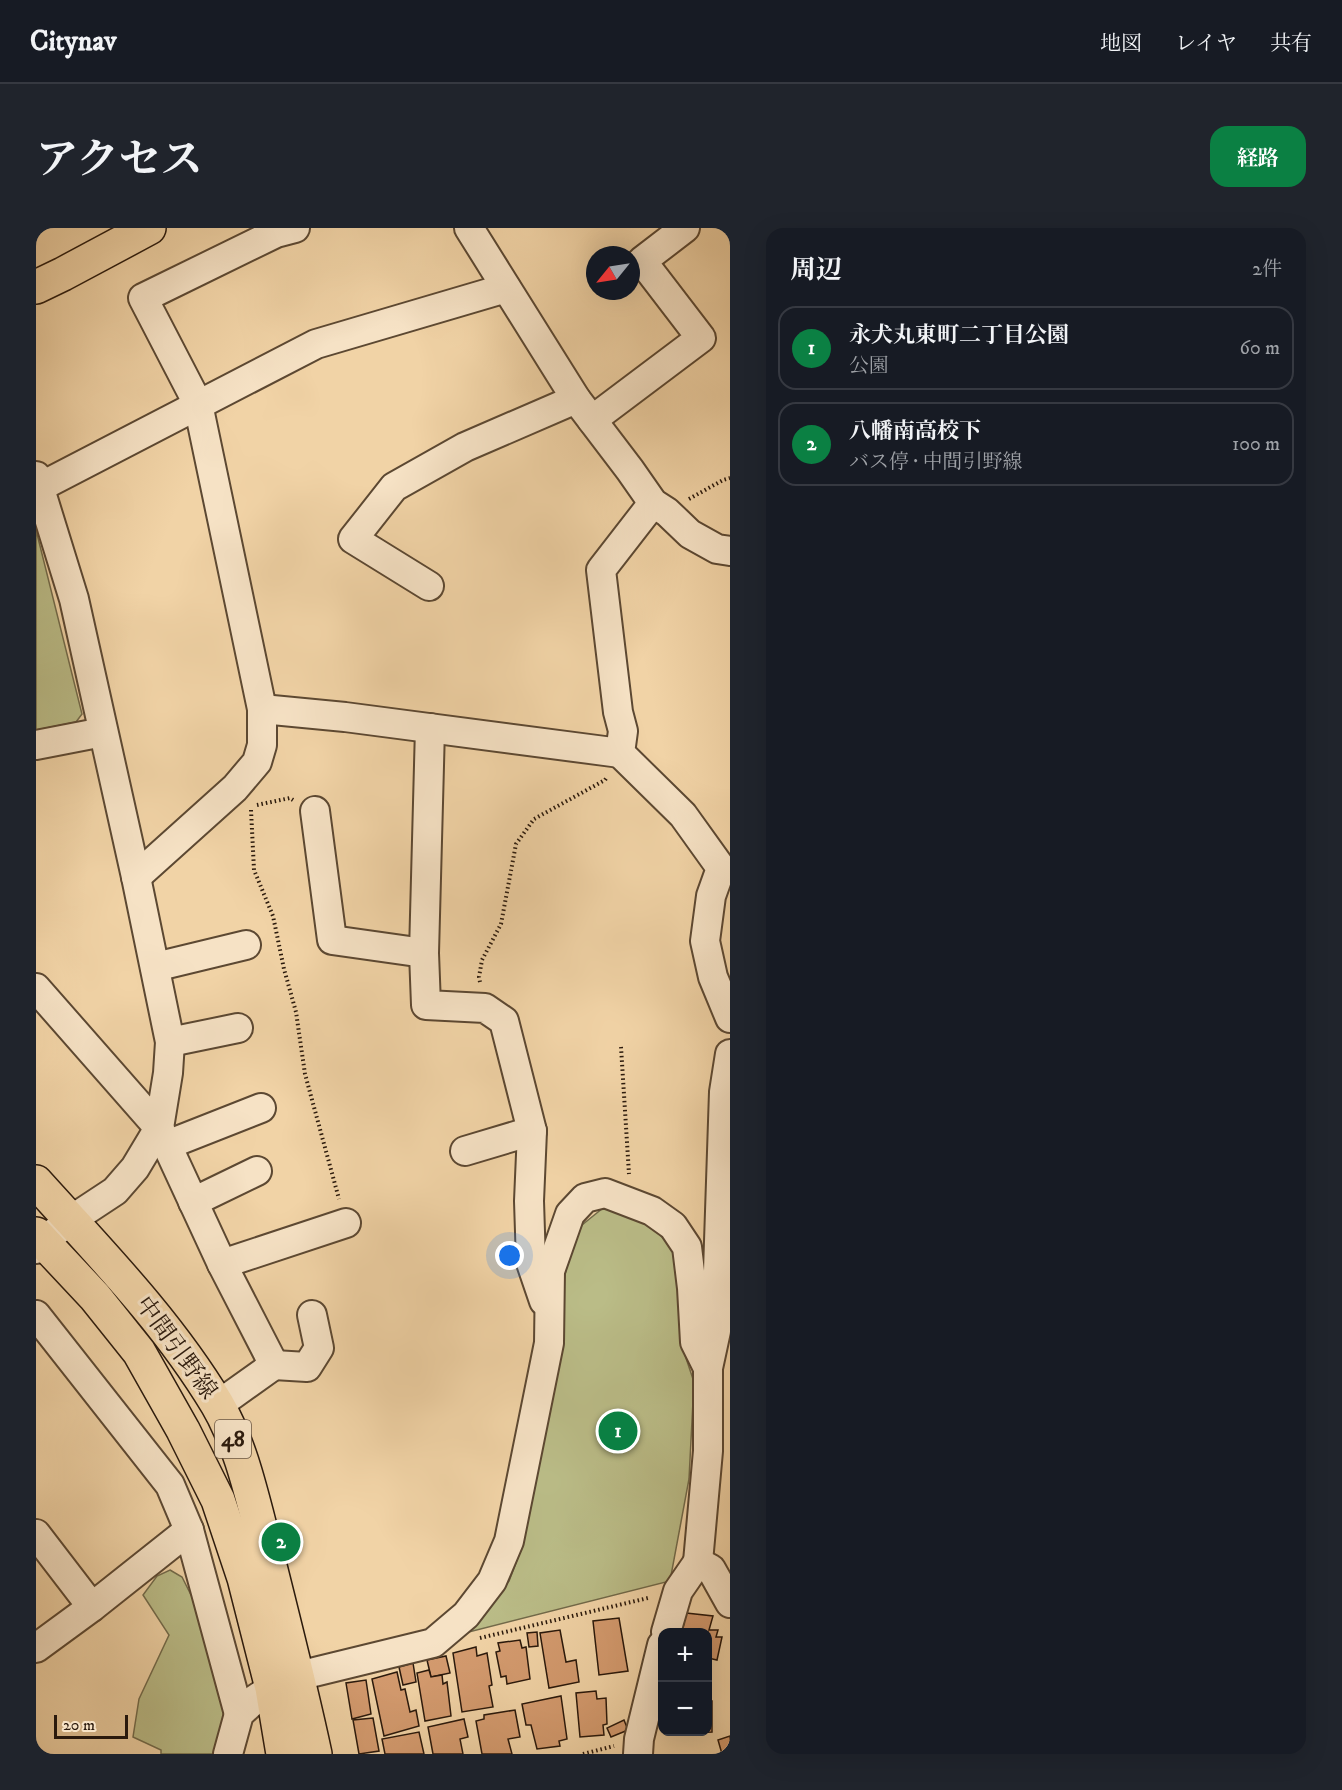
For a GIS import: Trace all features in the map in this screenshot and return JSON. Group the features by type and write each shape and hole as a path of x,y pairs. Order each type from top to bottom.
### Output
{"main road":[{"path":"36,287 149,228"},
{"name":"中間引野線","path":"36,1182 166,1328 218,1406 235,1445 250,1490 285,1682 283,1754"},
{"name":"中間引野線","path":"38,1241 95,1297 139,1352 183,1430 218,1500 244,1578 315,1754"}],"street":[{"path":"136,877 235,788 257,762 262,745 262,709 198,404 143,298 276,233 295,228"},
{"path":"469,228 584,410 630,470 660,507 690,534 717,549 730,551"},
{"path":"429,586 353,538 394,487 465,447 584,410 701,338 642,261 685,228"},
{"path":"163,1136 170,1042 74,598 37,484 316,344 506,288"},
{"path":"620,753 622,731 601,570 660,507"},
{"path":"262,709 345,717 620,753 725,858 711,896 705,941 713,977 730,1018"},
{"path":"430,728 424,953 426,1005 485,1008 504,1021 532,1131 529,1202 531,1263 550,1320"},
{"path":"36,745 103,732"},
{"path":"315,811 332,940 424,953"},
{"path":"155,967 246,945"},
{"path":"36,988 163,1136 222,1264 274,1365"},
{"path":"170,1042 238,1028"},
{"path":"708,1368 716,1331 730,1054"},
{"path":"38,1241 115,1191 163,1136 261,1108"},
{"path":"465,1151 532,1131"},
{"path":"193,1202 257,1171"},
{"path":"239,1714 254,1700 285,1682 433,1643 466,1615 492,1581 508,1541 549,1342 550,1271 570,1214 585,1198 606,1193 652,1211 673,1226 687,1247 695,1342 708,1368 719,1448 698,1562 678,1591 667,1628"},
{"path":"222,1264 346,1224"},
{"path":"36,1315 170,1485 189,1530 239,1714 228,1754"},
{"path":"218,1406 274,1365 306,1367 319,1348 312,1315"},
{"path":"36,1648 189,1530"},
{"path":"36,1534 92,1607"},
{"path":"698,1562 711,1569 730,1603"},
{"path":"638,1754 639,1739 658,1665"}],"path":[{"path":"660,507 730,478"},
{"path":"485,1008 479,977 482,960 501,924 516,844 534,819 605,780 620,753"},
{"path":"315,811 290,798 250,806 254,870 273,915 296,1012 305,1074 346,1224"},
{"path":"621,1047 631,1202"},
{"path":"530,1626 678,1591"}],"green space":[{"path":"36,530 82,714 76,722 36,730"},
{"path":"603,1208 627,1214 652,1226 673,1249 678,1274 681,1343 694,1382 689,1479 670,1581 465,1633 509,1581 522,1547 570,1252 582,1225"},
{"path":"170,1570 182,1577 202,1617 219,1680 225,1719 218,1754 161,1754 161,1750 133,1737 139,1699 169,1635 143,1595 157,1576"}],"building":[{"path":"686,1613 713,1616 710,1628 683,1628"},
{"path":"619,1618 628,1671 599,1675 593,1621"},
{"path":"560,1630 566,1662 576,1660 579,1682 549,1688 540,1633"},
{"path":"712,1630 718,1630 716,1637 722,1637 717,1660 712,1659"},
{"path":"537,1632 538,1646 529,1647 527,1633"},
{"path":"520,1640 522,1648 526,1647 530,1679 507,1684 506,1676 501,1677 496,1652 500,1651 498,1643"},
{"path":"476,1647 477,1656 487,1653 493,1707 462,1712 453,1653"},
{"path":"446,1656 450,1673 431,1677 427,1660"},
{"path":"413,1663 416,1682 403,1685 399,1667"},
{"path":"429,1670 431,1677 442,1675 443,1684 447,1682 451,1716 425,1721 417,1673"},
{"path":"397,1672 401,1690 405,1689 410,1712 416,1710 419,1726 384,1736 372,1679"},
{"path":"366,1680 371,1714 352,1719 346,1683"},
{"path":"596,1691 597,1699 606,1698 607,1724 603,1725 604,1735 580,1737 576,1693"},
{"path":"561,1696 567,1739 559,1741 560,1746 537,1749 531,1725 526,1725 522,1704"},
{"path":"515,1710 520,1737 508,1739 512,1754 482,1754 476,1721 484,1719 484,1715"},
{"path":"373,1718 379,1751 359,1754 353,1720"},
{"path":"464,1719 468,1737 460,1739 463,1754 433,1754 428,1727"},
{"path":"624,1720 628,1730 611,1737 607,1728"},
{"path":"419,1732 424,1754 385,1754 382,1739"},
{"path":"730,1736 730,1754 722,1754 718,1740"}],"place":[{"name":"永犬丸東町二丁目公園","path":"618,1431"},
{"name":"八幡南高校下","path":"281,1542"}]}
